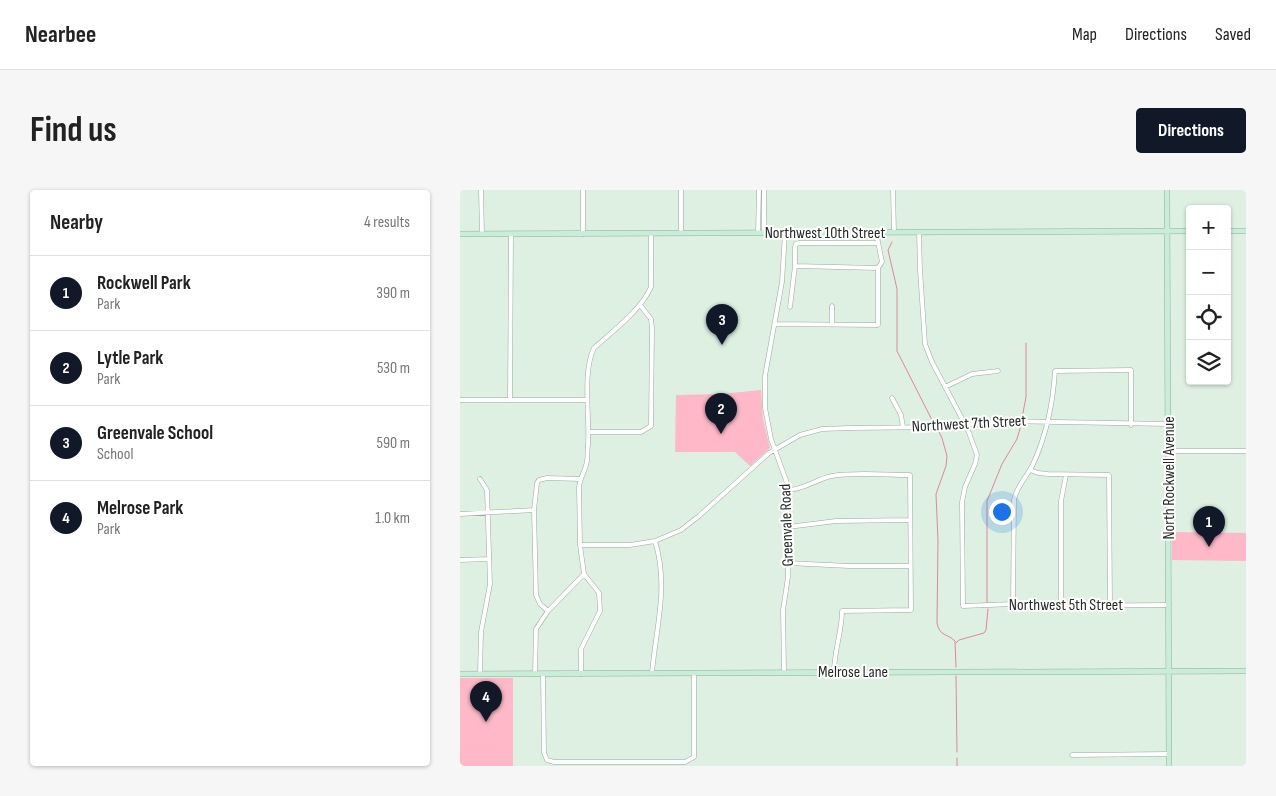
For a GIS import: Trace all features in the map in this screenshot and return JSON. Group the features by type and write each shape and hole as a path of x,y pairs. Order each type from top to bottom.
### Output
{"main road":[{"name":"North Rockwell Avenue","path":"1167,190 1170,766"},
{"name":"Northwest 10th Street","path":"460,234 1186,231"},
{"path":"1231,231 1246,231"},
{"name":"Melrose Lane","path":"460,674 1246,671"}],"street":[{"path":"481,190 483,205 482,234"},
{"path":"583,190 583,234"},
{"path":"681,190 681,233"},
{"path":"759,190 761,233"},
{"path":"761,233 764,190"},
{"path":"893,190 894,232"},
{"path":"758,200 764,200"},
{"path":"775,324 878,325 878,268 882,262 876,232"},
{"path":"919,232 920,270 928,354 965,425"},
{"path":"581,674 581,649 600,611 598,593 584,574 580,545 580,479 588,461 590,357 594,348 640,305 651,287 651,233"},
{"name":"Greenvale Road","path":"784,233 784,266 780,298 765,376 766,417 774,449 786,477 787,490 788,577 783,610 784,672"},
{"path":"510,399 511,234"},
{"path":"790,307 796,244 877,243"},
{"path":"784,266 878,268"},
{"path":"589,432 641,432 651,426 652,328 650,319 640,305"},
{"path":"832,306 832,325"},
{"path":"1013,604 1013,506 1016,491 1030,470 1048,422 1053,399 1054,371 1130,370 1131,425"},
{"path":"945,388 972,374 998,371"},
{"path":"892,398 901,415 903,427"},
{"path":"460,400 588,400"},
{"name":"Northwest 7th Street","path":"580,545 630,545 655,541 681,530 695,520 774,449 800,436 822,430 1022,421 1131,425 1169,424"},
{"name":"Northwest 5th Street","path":"965,425 977,455 965,487 962,502 963,606 1013,604 1169,605"},
{"path":"1169,451 1246,451"},
{"path":"1030,470 1038,473 1066,475 1109,475 1110,605"},
{"path":"787,490 802,488 823,478 835,476 910,475 911,610 842,611 842,624 835,650 834,672"},
{"path":"1061,605 1061,500 1066,475"},
{"path":"548,611 540,604 536,595 535,493 539,480 547,478 580,479"},
{"path":"480,479 487,490 490,584 481,632 480,674"},
{"path":"460,514 534,510"},
{"path":"788,527 843,520 910,520"},
{"path":"652,673 662,592 662,573 655,541"},
{"path":"460,560 489,559"},
{"path":"788,563 910,566"},
{"path":"536,674 536,629 548,611 584,574"},
{"path":"544,674 544,753 547,760 554,762 685,762 692,759 695,750 694,673"},
{"path":"1072,754 1170,754"}],"shaded area":[{"path":"761,390 763,419 770,448 750,466 735,452 675,452 676,395 721,394"},
{"path":"1172,532 1246,533 1246,561 1172,560"},
{"path":"460,678 513,678 513,766 460,766"}],"waterway":[{"path":"892,242 888,250 897,289 897,351 934,424"},
{"path":"1022,418 1026,397 1026,343"},
{"path":"987,603 987,501 1002,464 1017,439 1021,425"},
{"path":"938,430 947,456 946,466 936,494 938,541 937,623 940,631 955,641 956,667"},
{"path":"956,643 959,640 984,633 988,609"},
{"path":"956,676 957,752"},
{"path":"957,758 957,766"}],"place":[{"name":"Greenvale School","path":"722,345"},
{"name":"Lytle Park","path":"721,434"},
{"name":"Rockwell Park","path":"1209,547"},
{"name":"Melrose Park","path":"486,722"}]}
